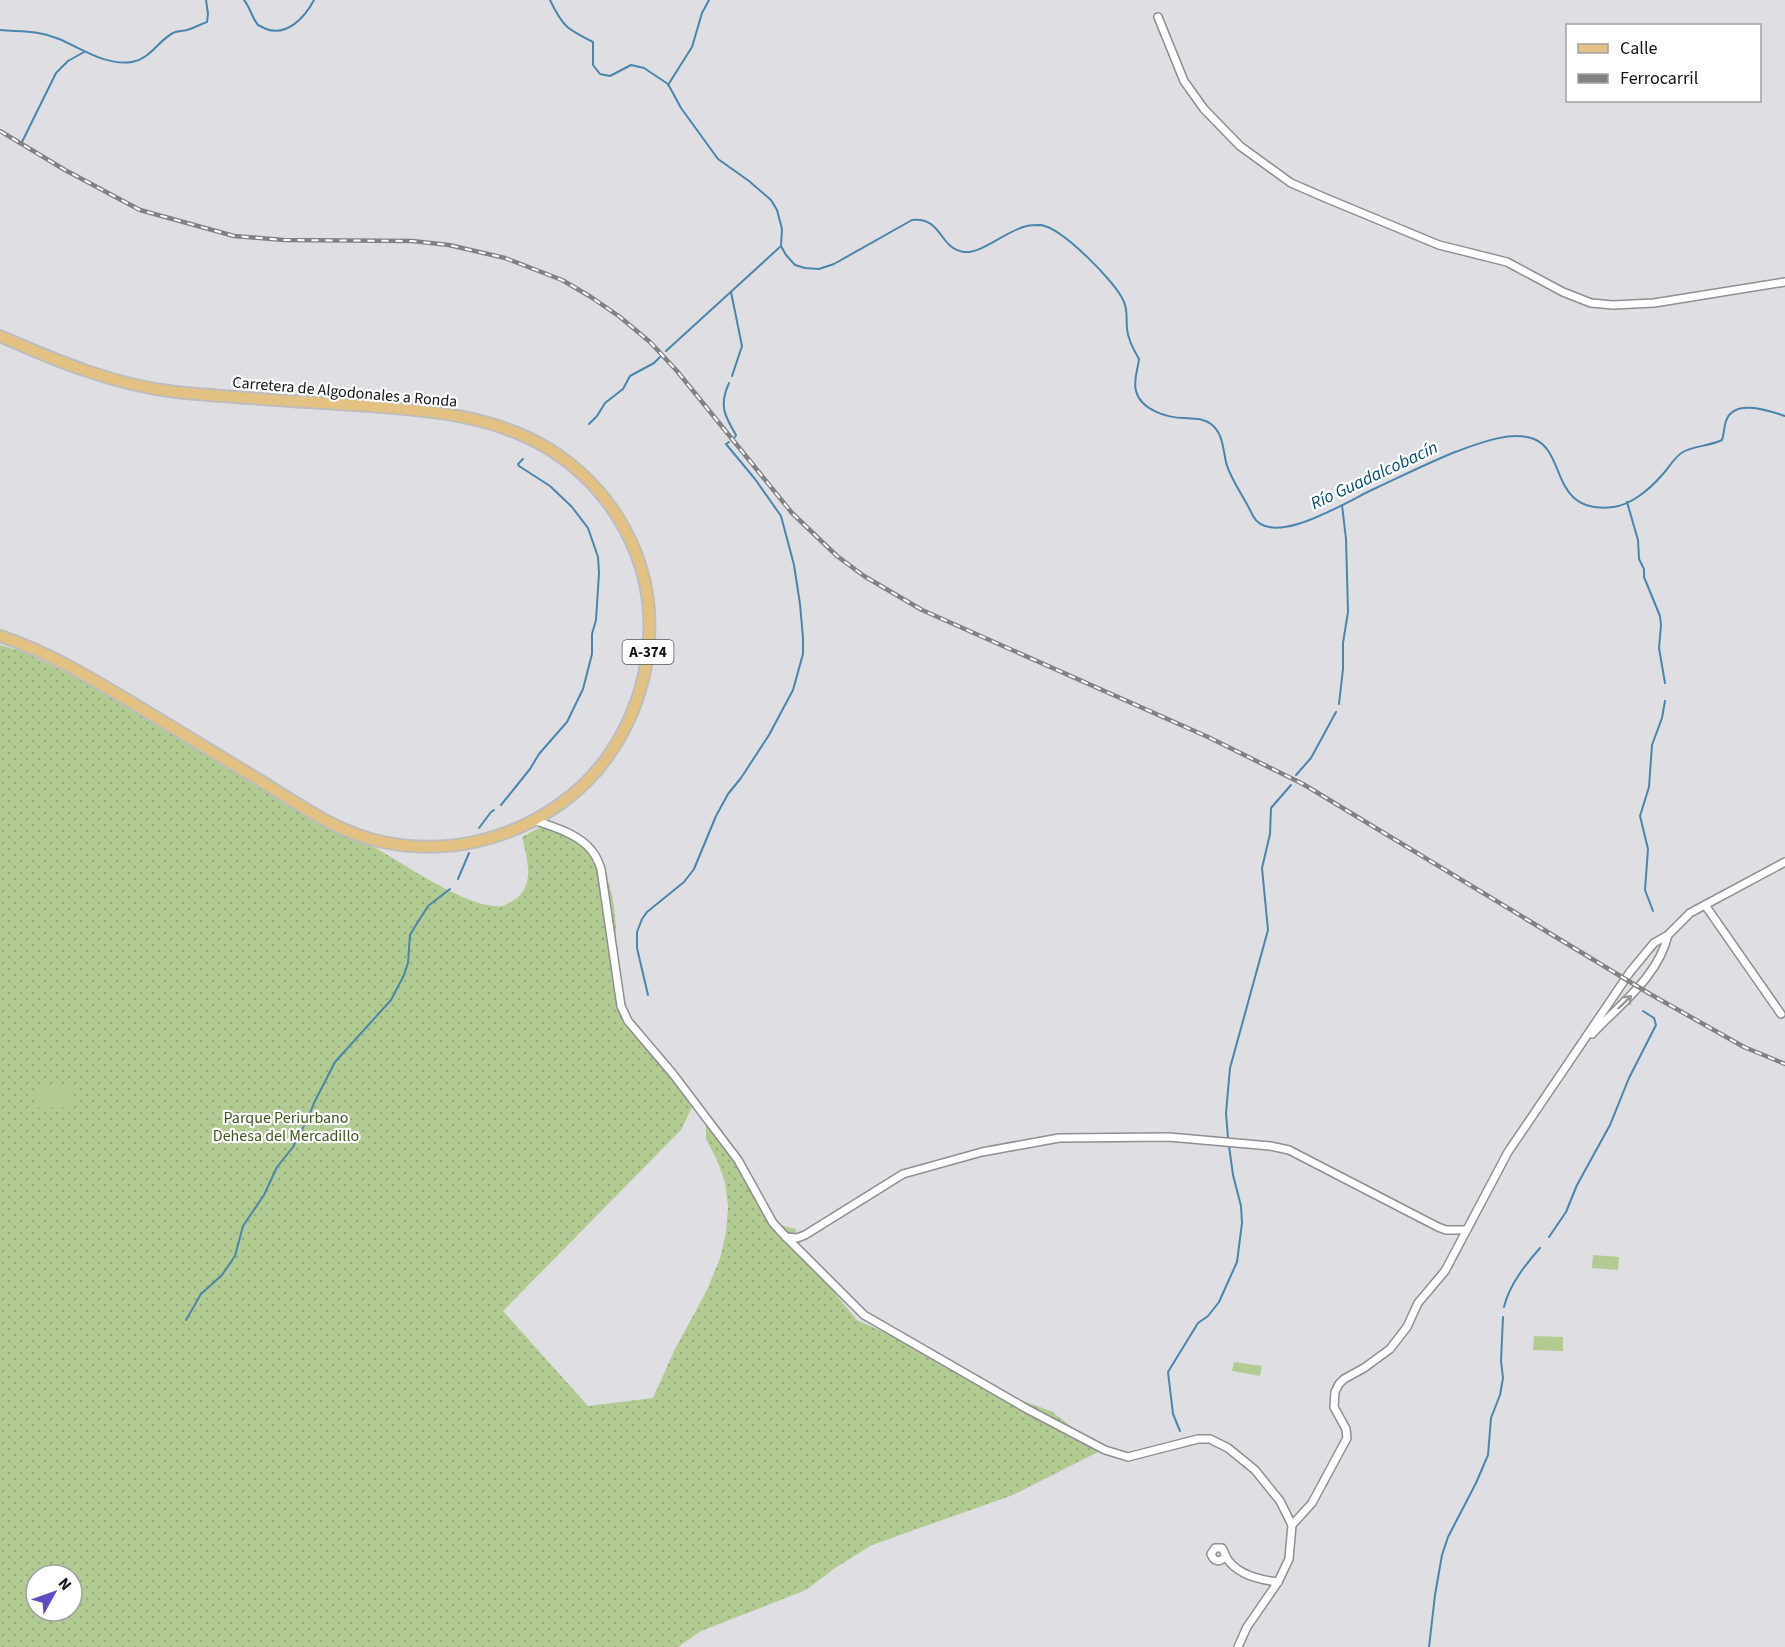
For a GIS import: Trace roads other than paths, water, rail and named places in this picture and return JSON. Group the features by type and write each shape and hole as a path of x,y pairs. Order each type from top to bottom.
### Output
{"main road":[{"name":"Carretera de Algodonales a Ronda","path":"0,336 101,377 173,392 462,416 519,433 562,458 591,482 608,502 622,525 641,566 649,618 649,640 641,689 632,714 611,752 588,781 536,821 503,835 442,846 420,847 382,842 329,823 93,679 20,643 0,636"}],"street":[{"path":"1158,17 1184,81 1204,109 1240,146 1291,183 1328,200 1438,245 1507,262 1563,292 1591,303 1613,305 1654,303 1785,282"},
{"path":"536,821 565,832 585,843 602,869 621,1006 627,1021 673,1074 738,1160 773,1223 864,1315 1105,1450 1128,1457 1198,1439 1210,1439 1228,1448 1255,1470 1280,1501 1292,1525 1289,1559 1278,1582 1247,1627 1238,1647"},
{"path":"1292,1525 1312,1503 1347,1438 1346,1430 1334,1407 1335,1392 1344,1379 1390,1349 1407,1327 1418,1303 1444,1270 1508,1152 1630,972 1654,943 1668,935 1690,913 1785,862"},
{"path":"1705,905 1781,1014"},
{"path":"1583,1043 1642,985 1665,945 1668,935"},
{"path":"786,1237 797,1238 805,1235 903,1174 982,1152 1059,1138 1168,1137 1270,1146 1288,1150 1438,1227 1446,1230 1466,1230"},
{"path":"1226,1557 1250,1576 1259,1580 1278,1582"}],"waterway":[{"name":"Río Guadalcobacín","path":"0,30 44,34 103,59 122,63 132,62 149,54 173,33 207,22 206,0"},
{"name":"Río Guadalcobacín","path":"244,0 258,25 274,31 294,24 306,13 314,0"},
{"name":"Río Guadalcobacín","path":"550,0 567,26 593,42 593,65 600,74 610,76 631,65 644,68 668,84 681,108 718,159 771,200 777,210 782,229 781,246 795,265 819,269 834,264 912,220 930,223 949,245 964,252 987,246 1019,228 1029,226 1041,225 1062,235 1100,270 1124,302 1128,337 1139,359 1135,383 1139,398 1156,412 1202,420 1215,428 1222,442 1230,475 1253,516 1263,525 1277,528 1313,519 1455,452 1494,439 1515,436 1534,439 1544,446 1562,481 1579,502 1593,507 1620,506 1646,491 1683,452 1722,440 1726,421 1736,410 1753,408 1785,416"},
{"path":"668,85 692,47 702,13 709,0"},
{"path":"22,142 56,73 68,61 84,52"},
{"path":"666,351 781,246"},
{"path":"731,292 742,346 732,376"},
{"path":"589,424 605,403 623,389 630,376 654,363 660,357"},
{"path":"729,383 724,398 724,410 735,437"},
{"path":"648,995 637,948 637,932 642,919 647,912 684,882 694,869 716,816 728,794 769,735 793,690 803,654 800,604 794,565 781,516 726,444 729,442"},
{"path":"501,805 539,754 567,722 583,689 592,654 599,573 598,557 588,528 572,507 550,486 519,466 518,464 523,459"},
{"path":"1627,502 1638,540 1639,559 1644,569 1644,577 1660,616 1659,648 1665,683"},
{"path":"1339,704 1343,643 1348,612 1346,539 1342,505"},
{"path":"1653,911 1645,890 1648,849 1640,816 1649,787 1652,745 1662,718 1665,701"},
{"path":"1296,775 1311,758 1336,712"},
{"path":"1228,1138 1226,1113 1230,1068 1268,930 1262,868 1270,834 1271,808 1291,785"},
{"path":"479,828 494,810"},
{"path":"458,879 469,853"},
{"path":"186,1320 201,1294 222,1275 235,1256 243,1226 264,1195 277,1167 293,1147 335,1062 391,1000 404,975 408,963 410,935 416,925 428,906 450,889"},
{"path":"1549,1237 1566,1212 1577,1185 1610,1125 1629,1078 1656,1025 1654,1018 1643,1011"},
{"path":"1180,1431 1173,1414 1168,1372 1198,1323 1208,1316 1219,1302 1237,1262 1242,1223 1241,1206 1229,1146"},
{"path":"1504,1307 1514,1283 1540,1248"},
{"path":"1429,1647 1442,1555 1448,1537 1488,1455 1491,1418 1500,1395 1503,1378 1501,1361 1503,1317"}],"railway":[{"path":"0,131 65,170 140,210 234,236 284,240 412,241 449,245 505,258 562,280 620,317 650,342 677,371 792,513 837,556 864,576 922,610 1208,737 1303,784 1650,994 1744,1047 1785,1064"}],"park label":[{"name":"Parque Periurbano Dehesa del Mercadillo","path":"286,1126"}]}
